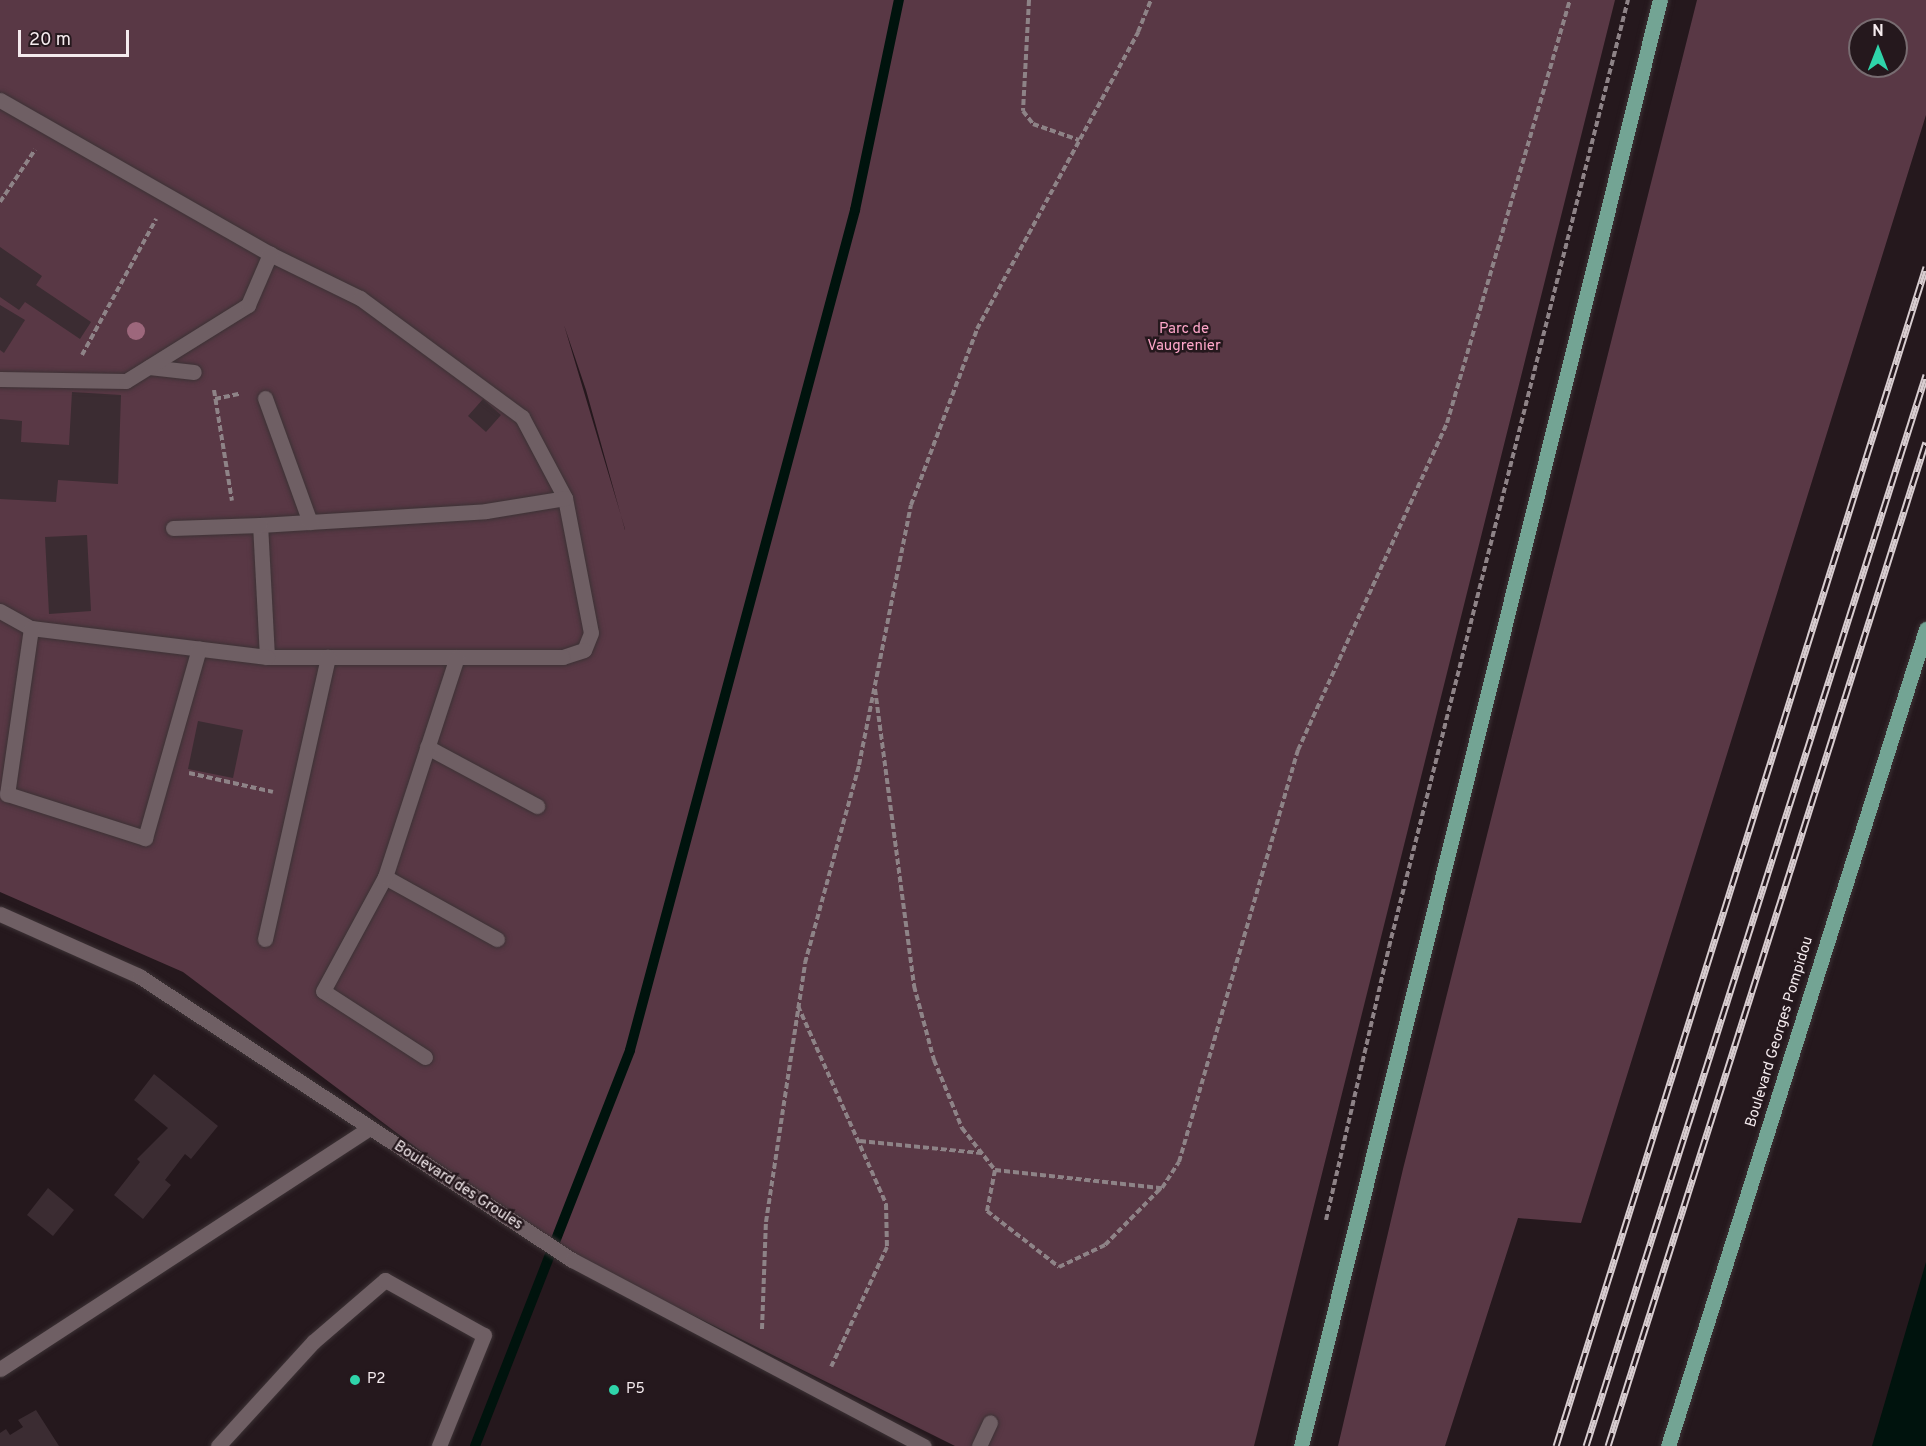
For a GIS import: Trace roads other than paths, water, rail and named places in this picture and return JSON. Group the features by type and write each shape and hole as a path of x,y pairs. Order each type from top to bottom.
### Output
{"main road":[{"path":"1301,1446 1659,0"},
{"name":"Boulevard Georges Pompidou","path":"1668,1446 1926,629"}],"street":[{"path":"0,100 270,254 360,298 522,417 565,498 591,633 584,650 563,657 267,657 31,628 0,611"},
{"path":"0,379 126,381 248,305 270,254"},
{"path":"148,367 194,372"},
{"path":"265,398 310,522"},
{"path":"173,528 486,511 565,498"},
{"path":"260,525 267,657"},
{"path":"31,628 3,793 145,838 199,649"},
{"path":"265,939 328,657"},
{"path":"425,1057 323,991 384,877 457,657"},
{"path":"427,747 537,806"},
{"path":"384,877 497,939"},
{"name":"Boulevard des Groules","path":"0,914 139,976 572,1260 760,1363 818,1391 916,1444"},
{"path":"0,1369 369,1128"},
{"path":"218,1446 313,1342 385,1280 484,1335 439,1446"},
{"path":"979,1446 990,1422"}],"waterway":[{"path":"475,1446 630,1050 855,210 899,0"}],"railway":[{"path":"1556,1446 1926,267"},
{"path":"1586,1446 1926,375"},
{"path":"1608,1446 1926,442"}],"place":[{"name":"P2","path":"355,1380"},
{"name":"P5","path":"614,1390"}],"park label":[{"name":"Parc de Vaugrenier","path":"1184,338"}]}
